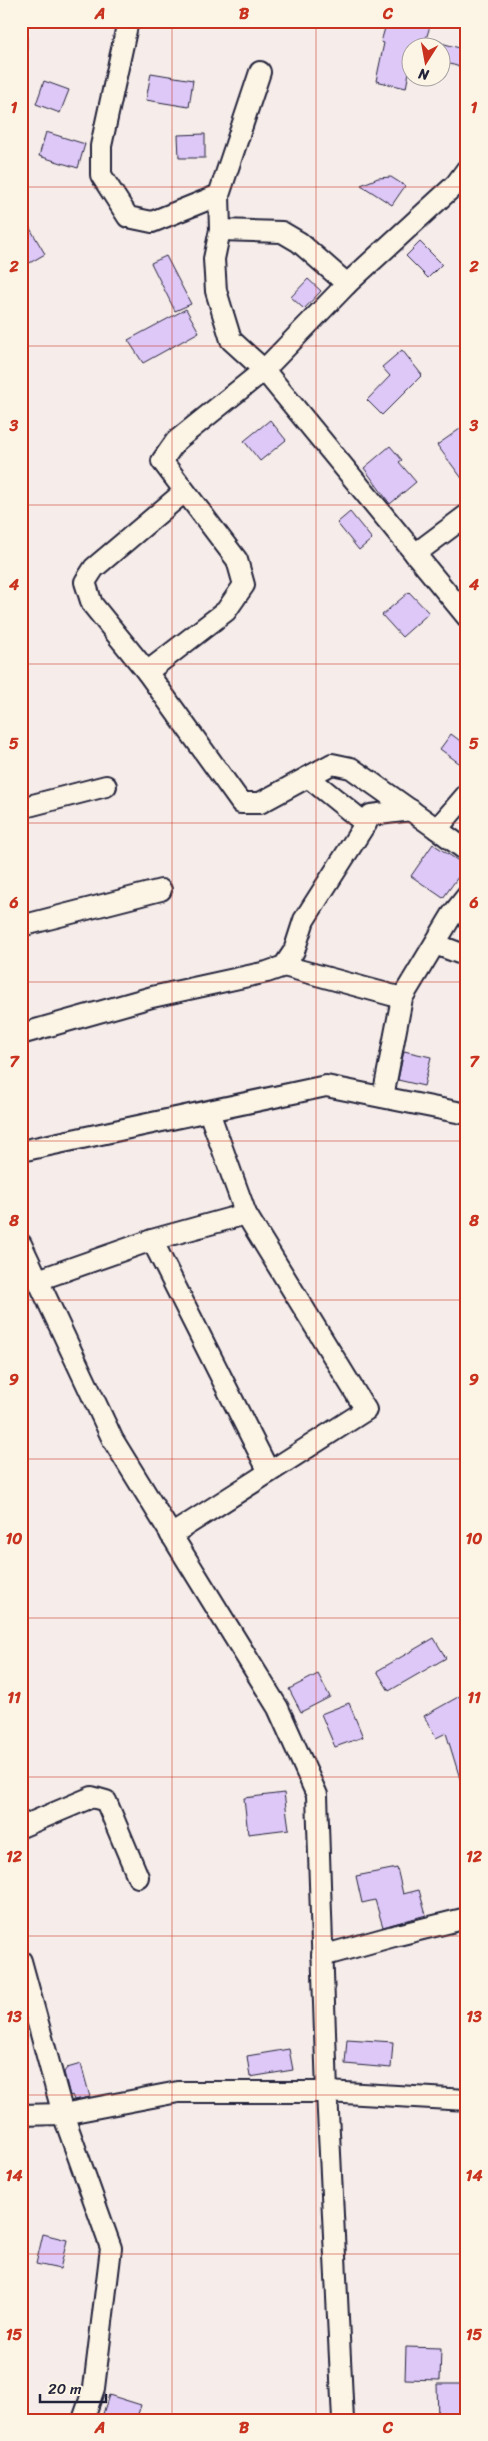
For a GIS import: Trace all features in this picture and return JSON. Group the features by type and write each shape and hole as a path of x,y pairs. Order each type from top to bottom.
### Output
{"street":[{"path":"128,21 101,146 101,175 128,217 152,222 219,195"},
{"path":"260,72 219,195 220,230 214,259 216,291 231,340 264,370 467,617"},
{"path":"147,672 226,611 244,584 237,560 162,461 176,442 264,370 347,284 463,182"},
{"path":"220,230 282,232 299,242 347,284"},
{"path":"184,492 94,568 85,582 92,604 147,672 241,803 260,804 332,764 351,768 467,851"},
{"path":"415,554 467,514"},
{"path":"308,777 366,824"},
{"path":"21,808 106,786"},
{"path":"437,829 467,794"},
{"path":"284,966 294,951 308,912 371,815 411,810"},
{"path":"21,926 161,890"},
{"path":"383,1097 402,998 467,896"},
{"path":"435,944 467,956"},
{"path":"21,1034 152,996 267,972 284,966 402,998"},
{"path":"21,1151 326,1086 467,1114"},
{"path":"171,1535 366,1410 246,1214 209,1112"},
{"path":"38,1280 152,1240 246,1214"},
{"path":"152,1240 269,1472"},
{"path":"21,1244 113,1440 278,1708 317,1795 327,2092 343,2420"},
{"path":"21,1827 92,1797 100,1798 106,1801 138,1877"},
{"path":"322,1956 467,1918"},
{"path":"21,1961 63,2114 111,2248 94,2388 83,2420"},
{"path":"21,2115 63,2114 178,2092 327,2092 467,2100"}],"building":[{"path":"387,21 414,21 430,26 426,38 400,38 400,87 376,81 384,43 381,42"},
{"path":"450,45 467,50 467,69 450,64"},
{"path":"151,73 193,80 189,107 146,100"},
{"path":"44,81 69,90 60,113 36,104"},
{"path":"46,132 85,144 78,168 39,156"},
{"path":"205,134 205,158 179,158 178,135"},
{"path":"391,177 405,186 392,205 361,185 378,178"},
{"path":"21,213 45,254 21,268"},
{"path":"420,242 442,264 428,278 406,256"},
{"path":"166,256 191,304 175,311 151,263"},
{"path":"308,279 321,291 304,309 291,297"},
{"path":"186,309 199,332 143,363 128,340"},
{"path":"402,350 422,375 382,415 367,400 390,376 382,367"},
{"path":"270,420 286,440 260,461 244,441"},
{"path":"467,424 467,485 437,445"},
{"path":"390,446 402,460 399,462 416,482 390,504 364,468"},
{"path":"350,512 372,539 359,550 337,523"},
{"path":"409,592 429,613 402,637 382,615"},
{"path":"451,734 467,746 467,769 440,749"},
{"path":"433,844 466,866 443,898 411,876"},
{"path":"404,1051 431,1057 424,1086 398,1080"},
{"path":"434,1638 446,1658 389,1691 377,1671"},
{"path":"318,1674 330,1697 301,1712 289,1689"},
{"path":"467,1692 467,1784 462,1785 446,1733 436,1738 424,1716"},
{"path":"349,1703 363,1737 335,1747 321,1714"},
{"path":"284,1793 289,1829 248,1834 244,1798"},
{"path":"397,1868 403,1894 419,1890 426,1915 383,1927 375,1900 362,1903 356,1876"},
{"path":"347,2039 393,2042 391,2068 345,2064"},
{"path":"289,2049 293,2070 250,2077 247,2056"},
{"path":"81,2064 90,2097 74,2100 72,2095 70,2096 64,2072 67,2068"},
{"path":"43,2234 67,2240 60,2269 36,2264"},
{"path":"406,2347 441,2348 440,2380 405,2379"},
{"path":"437,2384 467,2384 467,2419 438,2419"},
{"path":"109,2395 141,2405 136,2420 112,2420 102,2417"}],"waterway":[{"path":"21,82 24,76 24,21"}]}
